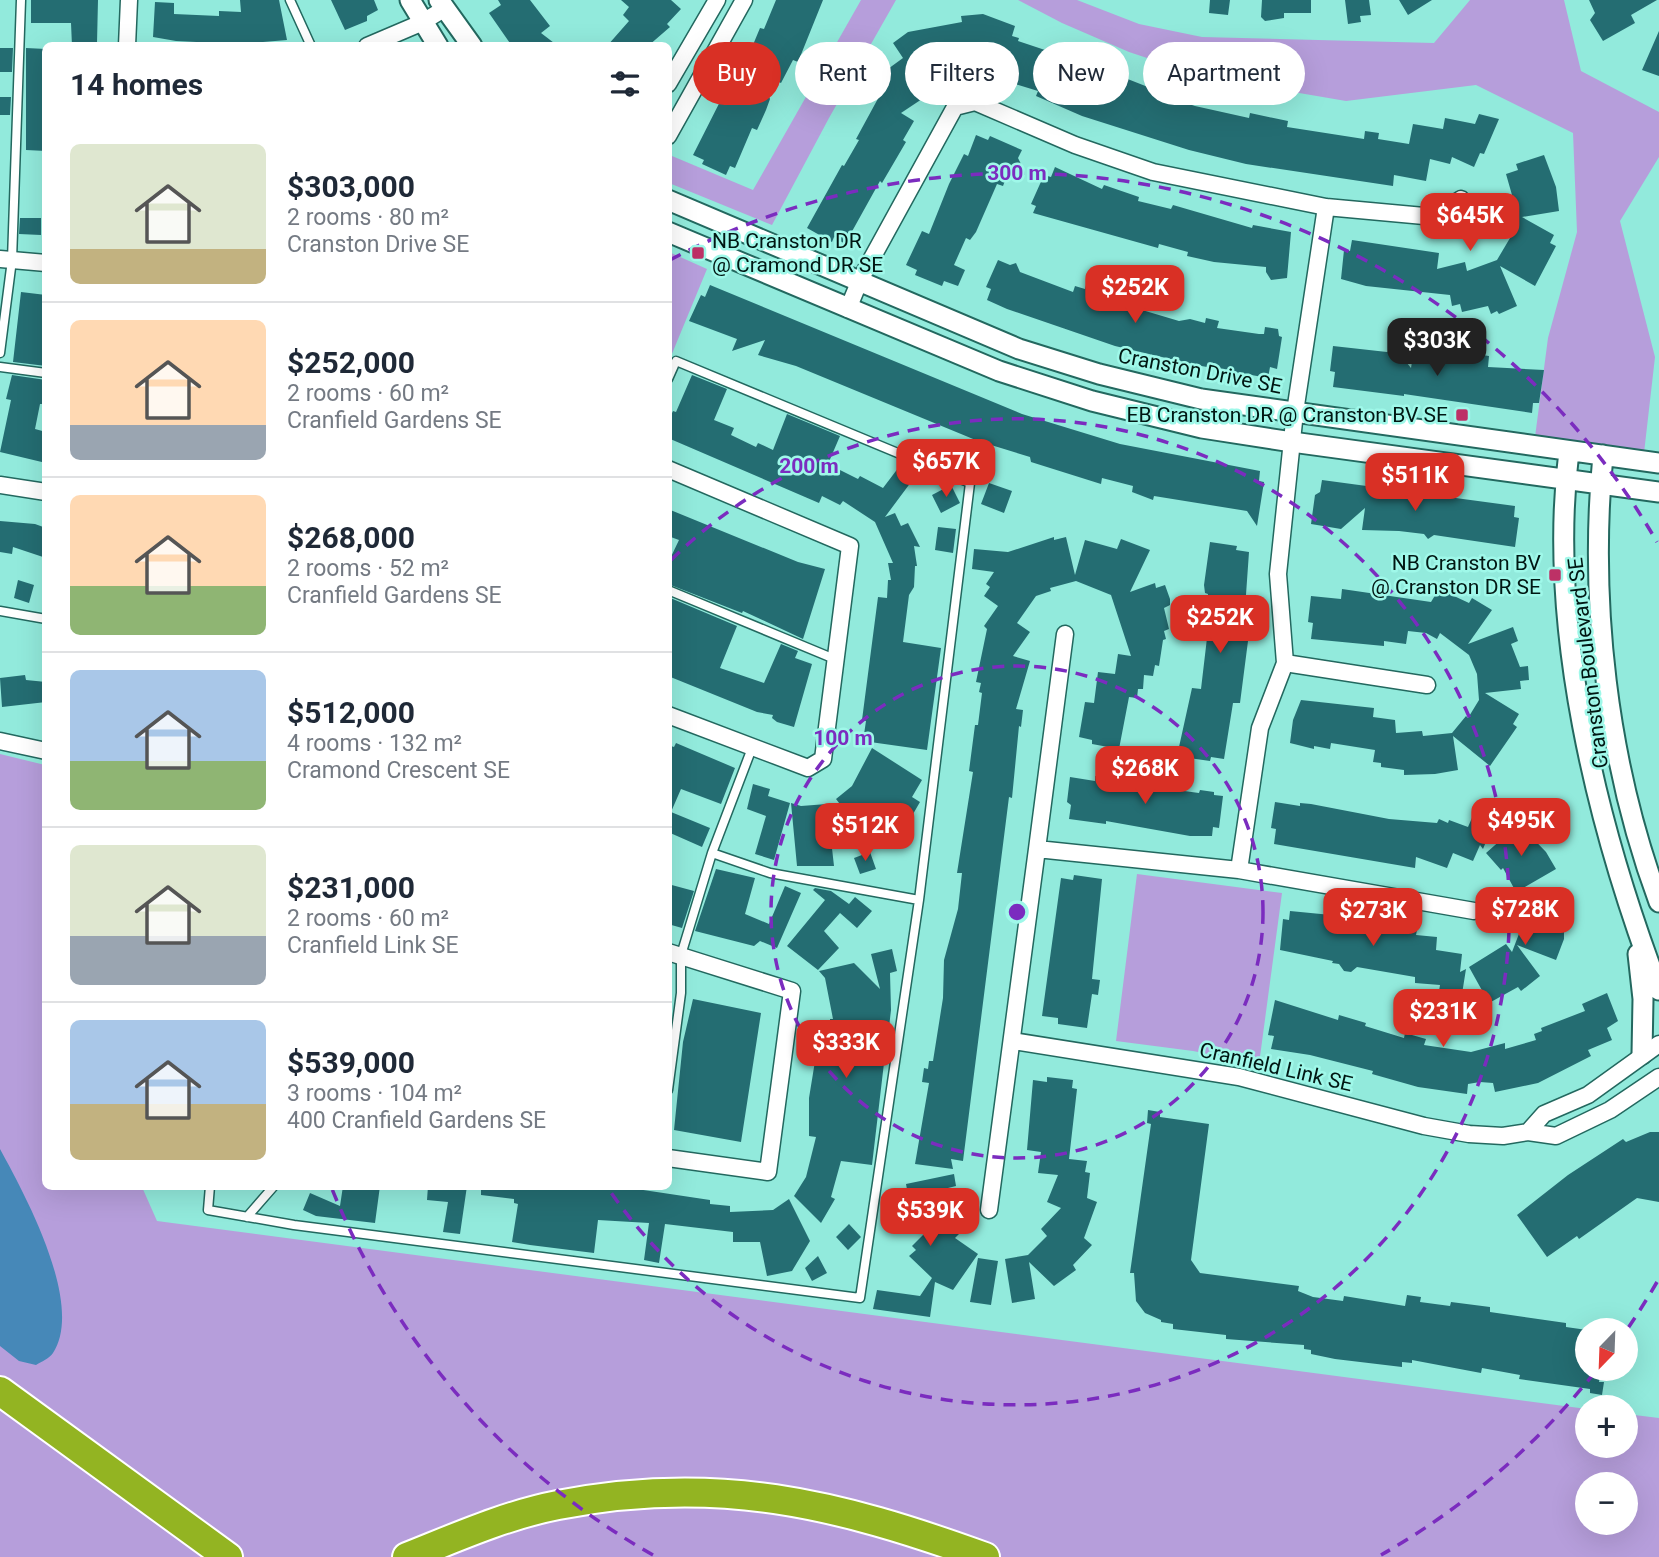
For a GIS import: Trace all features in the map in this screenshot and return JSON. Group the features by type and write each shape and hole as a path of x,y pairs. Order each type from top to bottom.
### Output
{"highway":[{"path":"0,1391 229,1557"},
{"path":"407,1557 556,1505 650,1492 733,1492 861,1516 985,1557"}],"street":[{"path":"127,42 130,0"},
{"path":"410,0 421,23 435,42"},
{"path":"672,77 717,0"},
{"path":"672,128 739,2"},
{"path":"376,42 421,23 442,4 469,42"},
{"path":"848,309 860,280 955,107 975,102 1075,145 1153,172 1326,207 1435,217 1461,199"},
{"name":"Cranston Drive SE","path":"672,202 1019,349 1099,374 1201,399 1659,463"},
{"path":"1295,412 1326,207"},
{"path":"672,234 999,371 1093,401 1202,428 1659,492"},
{"path":"6,259 42,263"},
{"name":"Cranston Drive SE","path":"1285,663 1278,574 1295,412"},
{"name":"Cranston Boulevard SE","path":"1569,451 1566,481 1566,577 1580,709 1599,800 1636,929 1659,990"},
{"name":"Cranston Boulevard SE","path":"1603,455 1597,575 1611,706 1628,800 1643,859 1659,902"},
{"path":"672,472 850,546 823,759 808,768 672,717"},
{"path":"0,485 42,491"},
{"path":"989,1210 1065,634"},
{"path":"1239,870 1260,728 1285,663 1427,685"},
{"path":"0,741 42,750"},
{"path":"1037,849 1239,870 1474,911"},
{"path":"1528,1132 1544,1114 1588,1095 1651,1049 1636,929"},
{"path":"672,1159 768,1172 792,991 675,953"},
{"name":"Cranfield Link SE","path":"1013,1041 1239,1077 1424,1126 1469,1134 1503,1136 1528,1132 1556,1136 1610,1110 1659,1077"}],"lane":[{"path":"0,353 20,0"},
{"path":"290,0 309,42"},
{"path":"210,1190 208,1210 247,1217 860,1298 919,900 971,483 676,361 672,370"},
{"path":"0,367 42,372"},
{"path":"672,592 837,660"},
{"path":"0,611 42,618"},
{"path":"672,1049 681,993 675,953 752,748"},
{"path":"712,853 770,873 919,900"},
{"path":"247,1217 271,1190"}],"shaded area":[{"path":"861,0 896,0 872,42 837,42"},
{"path":"1018,0 1077,0 1139,24 1202,37 1434,43 1470,0 1564,0 1581,71 1659,112 1659,157 1620,221 1655,357 1644,453 1535,437 1548,338 1577,232 1573,133 1476,85 1346,101 1305,94 1305,42 1143,42 1143,57 1129,52 1129,42 1106,42"},
{"path":"801,105 836,105 772,225 672,184 672,156 753,190"},
{"path":"672,253 707,269 672,354"},
{"path":"0,754 42,764 42,1190 143,1190 157,1221 1575,1407 1575,1458 1638,1458 1638,1415 1659,1418 1659,1557 0,1557"},
{"path":"1137,874 1282,893 1259,1064 1193,1051 1116,1041"}],"water":[{"path":"0,1149 48,1249 62,1307 61,1332 53,1353 36,1365 19,1361 0,1346"}],"building":[{"path":"31,0 98,0 97,42 72,42 71,23 31,23"},
{"path":"240,0 279,0 287,40 196,42 153,37 155,2 174,3 174,14 219,16 219,11 241,12"},
{"path":"331,0 374,0 378,10 367,16 367,21 345,30"},
{"path":"498,0 530,0 550,26 541,33 553,42 509,42 489,13 501,5"},
{"path":"621,0 671,0 681,9 667,24 670,27 653,42 611,42 629,21 623,15 629,7"},
{"path":"776,0 823,0 806,42 795,42 795,61 793,60 781,83 781,42 754,42 760,28 764,29"},
{"path":"1210,0 1230,0 1228,15 1209,13"},
{"path":"1262,0 1311,0 1311,13 1284,13 1284,18 1265,21 1261,17"},
{"path":"1345,0 1369,0 1371,15 1360,16 1361,22 1348,24"},
{"path":"1399,0 1432,0 1408,15"},
{"path":"1589,0 1657,0 1631,15 1635,23 1603,41 1590,20 1595,13"},
{"path":"983,14 1015,26 1012,36 1033,46 1033,89 1019,85 1019,42 905,42 905,105 913,105 901,113 914,121 903,140 906,142 882,183 880,181 845,244 834,237 832,242 807,228 859,140 856,139 874,105 891,105 891,67 903,58 893,43 908,32 962,22 961,16"},
{"path":"1659,31 1659,76 1642,70"},
{"path":"0,48 13,48 12,72 0,72"},
{"path":"26,48 42,49 42,151 26,150"},
{"path":"1129,80 1143,85 1143,105 1192,105 1249,118 1250,113 1288,121 1287,127 1364,139 1365,131 1379,133 1378,139 1409,144 1413,124 1443,129 1445,118 1475,124 1479,114 1499,119 1484,154 1480,153 1474,167 1452,157 1450,164 1430,159 1426,181 1394,175 1393,186 1246,164 1189,150 1082,116 1057,105 1129,105"},
{"path":"0,97 11,97 10,115 0,115"},
{"path":"718,105 768,105 757,130 752,128 735,168 730,166 726,175 702,164 704,160 693,155"},
{"path":"976,135 988,140 990,136 1022,150 1018,158 1021,164 1019,169 1009,170 1003,186 997,184 976,232 970,240 966,238 954,265 965,270 958,286 944,281 942,286 915,275 917,270 906,265 922,231 929,234 949,184 964,154 968,156"},
{"path":"1544,155 1556,187 1559,211 1522,217 1554,235 1550,243 1556,246 1535,286 1500,266 1517,306 1499,314 1497,311 1491,314 1488,306 1462,312 1460,304 1452,306 1450,295 1366,286 1341,279 1344,250 1350,251 1352,240 1439,253 1437,269 1465,262 1467,271 1497,260 1510,238 1506,236 1513,225 1508,196 1512,195 1506,174 1518,170 1516,164"},
{"path":"1055,167 1102,189 1104,185 1139,197 1138,201 1171,209 1173,205 1252,228 1253,225 1291,232 1287,278 1271,280 1266,267 1214,262 1187,256 1188,252 1159,244 1158,248 1033,213 1036,206 1031,204 1044,175 1051,177"},
{"path":"20,218 41,218 41,235 19,234"},
{"path":"998,260 1010,265 1016,263 1020,272 1073,292 1075,286 1085,289 1086,285 1098,289 1095,296 1179,321 1190,319 1205,323 1206,318 1219,321 1217,328 1259,334 1264,334 1265,327 1278,329 1279,336 1282,337 1277,369 1270,367 1268,378 1196,365 1115,346 1007,309 987,300 991,289 986,287"},
{"path":"710,285 1022,414 1120,444 1260,471 1259,481 1264,482 1257,526 1247,511 1154,496 1153,500 1132,492 1133,486 1102,478 1101,484 1031,462 1030,457 978,441 796,366 758,355 765,340 732,351 737,339 689,321 701,295 705,297"},
{"path":"21,292 42,295 42,366 13,362"},
{"path":"1333,346 1387,352 1394,347 1411,368 1414,349 1427,351 1426,356 1452,360 1452,355 1475,358 1476,354 1489,356 1488,367 1544,370 1539,403 1533,403 1532,413 1404,394 1333,387 1335,372 1330,371"},
{"path":"12,375 42,379 42,404 35,429 42,431 42,462 0,452 11,400 6,399"},
{"path":"692,375 727,389 714,420 734,428 731,435 756,447 758,443 773,450 787,414 840,436 828,464 858,479 860,476 883,488 902,463 917,474 885,517 895,513 901,526 908,523 920,547 914,546 917,566 914,587 909,595 903,642 941,648 927,750 863,741 866,721 862,720 878,597 887,598 888,580 891,580 888,563 893,563 875,522 843,501 840,505 822,496 819,503 672,440 672,413 676,412"},
{"path":"1322,480 1515,506 1514,517 1519,518 1515,547 1434,535 1428,539 1424,534 1399,531 1362,530 1365,508 1341,529 1311,524 1315,495 1320,492"},
{"path":"989,483 1012,491 1004,513 981,504"},
{"path":"951,485 960,503 941,513 932,495"},
{"path":"672,511 798,562 825,569 803,639 743,611 742,613 672,586 672,555 679,540 672,537"},
{"path":"0,521 42,527 42,557 13,547 12,554 0,552"},
{"path":"938,527 956,529 953,553 935,550"},
{"path":"1054,537 1054,540 1066,537 1075,575 1085,540 1117,549 1121,539 1150,550 1130,592 1155,583 1156,588 1165,585 1170,599 1170,605 1164,608 1169,629 1164,631 1166,639 1163,640 1159,666 1155,665 1153,676 1144,675 1143,689 1138,689 1137,698 1129,697 1119,749 1092,744 1092,740 1079,737 1085,702 1094,703 1098,672 1115,674 1118,654 1131,656 1111,595 1076,581 1050,588 1051,591 1036,596 1017,623 1030,632 1013,656 1030,661 1016,709 1023,710 1012,798 1009,797 963,1161 951,1159 953,1169 915,1164 929,1083 922,1082 924,1068 928,1069 929,1061 933,1061 943,998 944,960 958,909 962,873 957,873 973,772 969,771 975,725 978,725 982,693 979,692 981,683 976,682 987,629 984,626 998,606 984,596 990,587 986,584 994,572 972,569 974,549 1008,552"},
{"path":"1210,542 1237,546 1236,550 1249,552 1245,609 1252,610 1240,703 1233,703 1224,759 1211,757 1210,761 1182,757 1183,748 1179,747 1192,688 1201,689 1207,638 1203,637 1208,594 1205,593 1204,585"},
{"path":"18,580 34,585 29,603 14,598"},
{"path":"1342,589 1431,602 1439,589 1469,603 1472,598 1492,610 1468,644 1513,627 1518,641 1511,644 1520,667 1528,666 1529,680 1520,681 1521,689 1485,693 1519,714 1513,724 1517,727 1490,766 1453,736 1458,770 1435,774 1404,775 1404,770 1381,767 1381,763 1373,762 1375,750 1331,743 1330,749 1314,746 1314,749 1290,743 1293,720 1301,700 1374,708 1373,717 1395,720 1396,733 1422,731 1423,736 1452,733 1466,716 1468,718 1479,700 1477,674 1469,655 1440,633 1437,639 1426,633 1408,631 1406,644 1384,641 1384,646 1311,639 1313,623 1308,622 1311,596 1341,599"},
{"path":"672,599 737,626 720,668 764,683 781,644 798,651 795,658 812,664 794,727 777,722 772,718 773,715 757,712 672,678"},
{"path":"25,675 26,680 42,682 42,702 2,707 0,678"},
{"path":"676,743 735,768 721,804 681,789 672,810 672,746"},
{"path":"872,748 922,780 912,797 920,802 909,821 883,805 856,825 836,799 852,786"},
{"path":"1095,776 1146,784 1147,781 1154,780 1170,783 1169,789 1214,792 1214,795 1223,796 1219,828 1213,827 1212,836 1190,836 1106,821 1106,824 1069,819 1071,805 1067,802 1070,777 1095,781"},
{"path":"753,784 770,789 768,796 790,803 774,860 755,854 766,816 747,809"},
{"path":"1275,802 1300,806 1300,803 1311,804 1389,819 1437,823 1439,819 1448,823 1449,820 1468,827 1475,811 1495,820 1483,849 1480,845 1473,861 1453,853 1447,868 1416,857 1415,868 1274,844 1276,829 1271,828"},
{"path":"791,803 801,806 827,804 834,866 797,866"},
{"path":"672,812 710,828 702,847 672,834"},
{"path":"1519,824 1546,852 1556,869 1516,892 1503,868 1501,870 1486,853"},
{"path":"870,852 876,869 860,874 854,858"},
{"path":"716,869 755,878 745,914 769,924 785,886 801,893 777,948 760,941 754,946 695,931"},
{"path":"1074,875 1102,879 1092,979 1100,980 1098,995 1092,994 1087,1028 1058,1024 1058,1018 1042,1016 1061,878 1073,880"},
{"path":"672,885 694,891 682,928 672,925"},
{"path":"815,888 831,891 849,904 855,897 872,911 857,928 840,913 824,931 839,948 818,970 787,946 825,900 813,890"},
{"path":"1522,895 1573,895 1573,909 1564,909 1564,939 1556,960 1517,945 1540,976 1521,991 1518,987 1489,1003 1469,967 1506,944 1512,952 1522,926"},
{"path":"1290,911 1362,918 1383,922 1382,925 1417,930 1416,935 1437,937 1436,950 1462,954 1460,972 1466,969 1462,994 1439,991 1440,985 1415,983 1415,977 1357,967 1351,972 1344,971 1339,964 1332,963 1333,961 1280,950 1283,919 1289,920"},
{"path":"892,949 897,971 890,973 891,1010 888,1036 852,1034 849,1058 884,1063 872,1165 841,1161 831,1197 835,1199 821,1223 794,1196 806,1177 816,1137 809,1136 809,1098 816,1055 820,1055 822,1035 830,1035 830,1019 833,1019 825,978 819,971 854,963 880,989 871,954"},
{"path":"1607,993 1618,1021 1607,1028 1612,1040 1588,1050 1591,1056 1538,1083 1495,1092 1493,1083 1480,1082 1468,1084 1467,1094 1418,1087 1372,1074 1373,1071 1310,1055 1271,1049 1274,1036 1268,1035 1275,1000 1338,1020 1339,1015 1404,1038 1405,1033 1426,1039 1424,1045 1471,1052 1505,1043 1505,1049 1536,1040 1534,1034 1542,1031 1541,1028 1585,1011 1582,1004"},
{"path":"693,999 761,1013 741,1142 674,1130 683,1042"},
{"path":"1047,1077 1073,1080 1072,1088 1077,1089 1069,1159 1087,1161 1085,1172 1090,1173 1087,1198 1097,1202 1084,1238 1092,1245 1073,1265 1076,1270 1054,1286 1029,1262 1035,1299 1012,1303 1005,1259 1028,1255 1047,1236 1041,1229 1061,1208 1047,1202 1058,1175 1038,1173 1041,1152 1027,1150 1033,1080 1047,1082"},
{"path":"1148,1110 1160,1112 1160,1117 1209,1124 1191,1260 1200,1273 1299,1286 1298,1291 1313,1297 1343,1301 1344,1296 1405,1306 1407,1295 1421,1297 1420,1302 1450,1306 1451,1302 1490,1307 1490,1312 1566,1323 1566,1327 1575,1328 1575,1381 1604,1382 1602,1395 1590,1393 1590,1389 1519,1379 1520,1375 1482,1368 1481,1373 1412,1360 1412,1363 1402,1362 1402,1367 1335,1359 1311,1354 1311,1350 1304,1349 1304,1345 1226,1339 1226,1335 1173,1329 1173,1324 1161,1322 1145,1313 1136,1301 1134,1273 1130,1273 1151,1124 1147,1123"},
{"path":"1650,1132 1659,1132 1659,1202 1637,1198 1579,1239 1577,1236 1547,1257 1517,1215 1568,1175 1623,1139 1626,1142"},
{"path":"954,1174 956,1186 948,1188 953,1208 936,1212 959,1234 955,1238 978,1254 953,1290 935,1282 930,1317 873,1309 877,1290 920,1296 932,1278 909,1256 916,1250 912,1246 941,1217 908,1225 904,1209 904,1201 909,1200 906,1184"},
{"path":"342,1190 379,1190 375,1223 316,1216 303,1210 310,1193 340,1206"},
{"path":"428,1190 466,1190 460,1234 443,1232 448,1202 427,1200"},
{"path":"481,1190 643,1190 710,1200 710,1204 730,1206 730,1212 773,1210 789,1199 810,1241 792,1271 767,1276 760,1242 733,1242 733,1232 665,1224 659,1263 644,1260 649,1223 598,1220 594,1253 530,1245 512,1242 518,1204 514,1203 514,1199 481,1195"},
{"path":"849,1224 861,1237 848,1250 836,1237"},
{"path":"818,1256 827,1273 812,1281 805,1268"},
{"path":"978,1258 998,1261 991,1305 970,1302"}],"place":[{"name":"NB Cranston DR @ Cramond DR SE","path":"698,253"},
{"name":"EB Cranston DR @ Cranston BV SE","path":"1462,415"},
{"name":"NB Cranston BV @ Cranston DR SE","path":"1555,575"}]}
